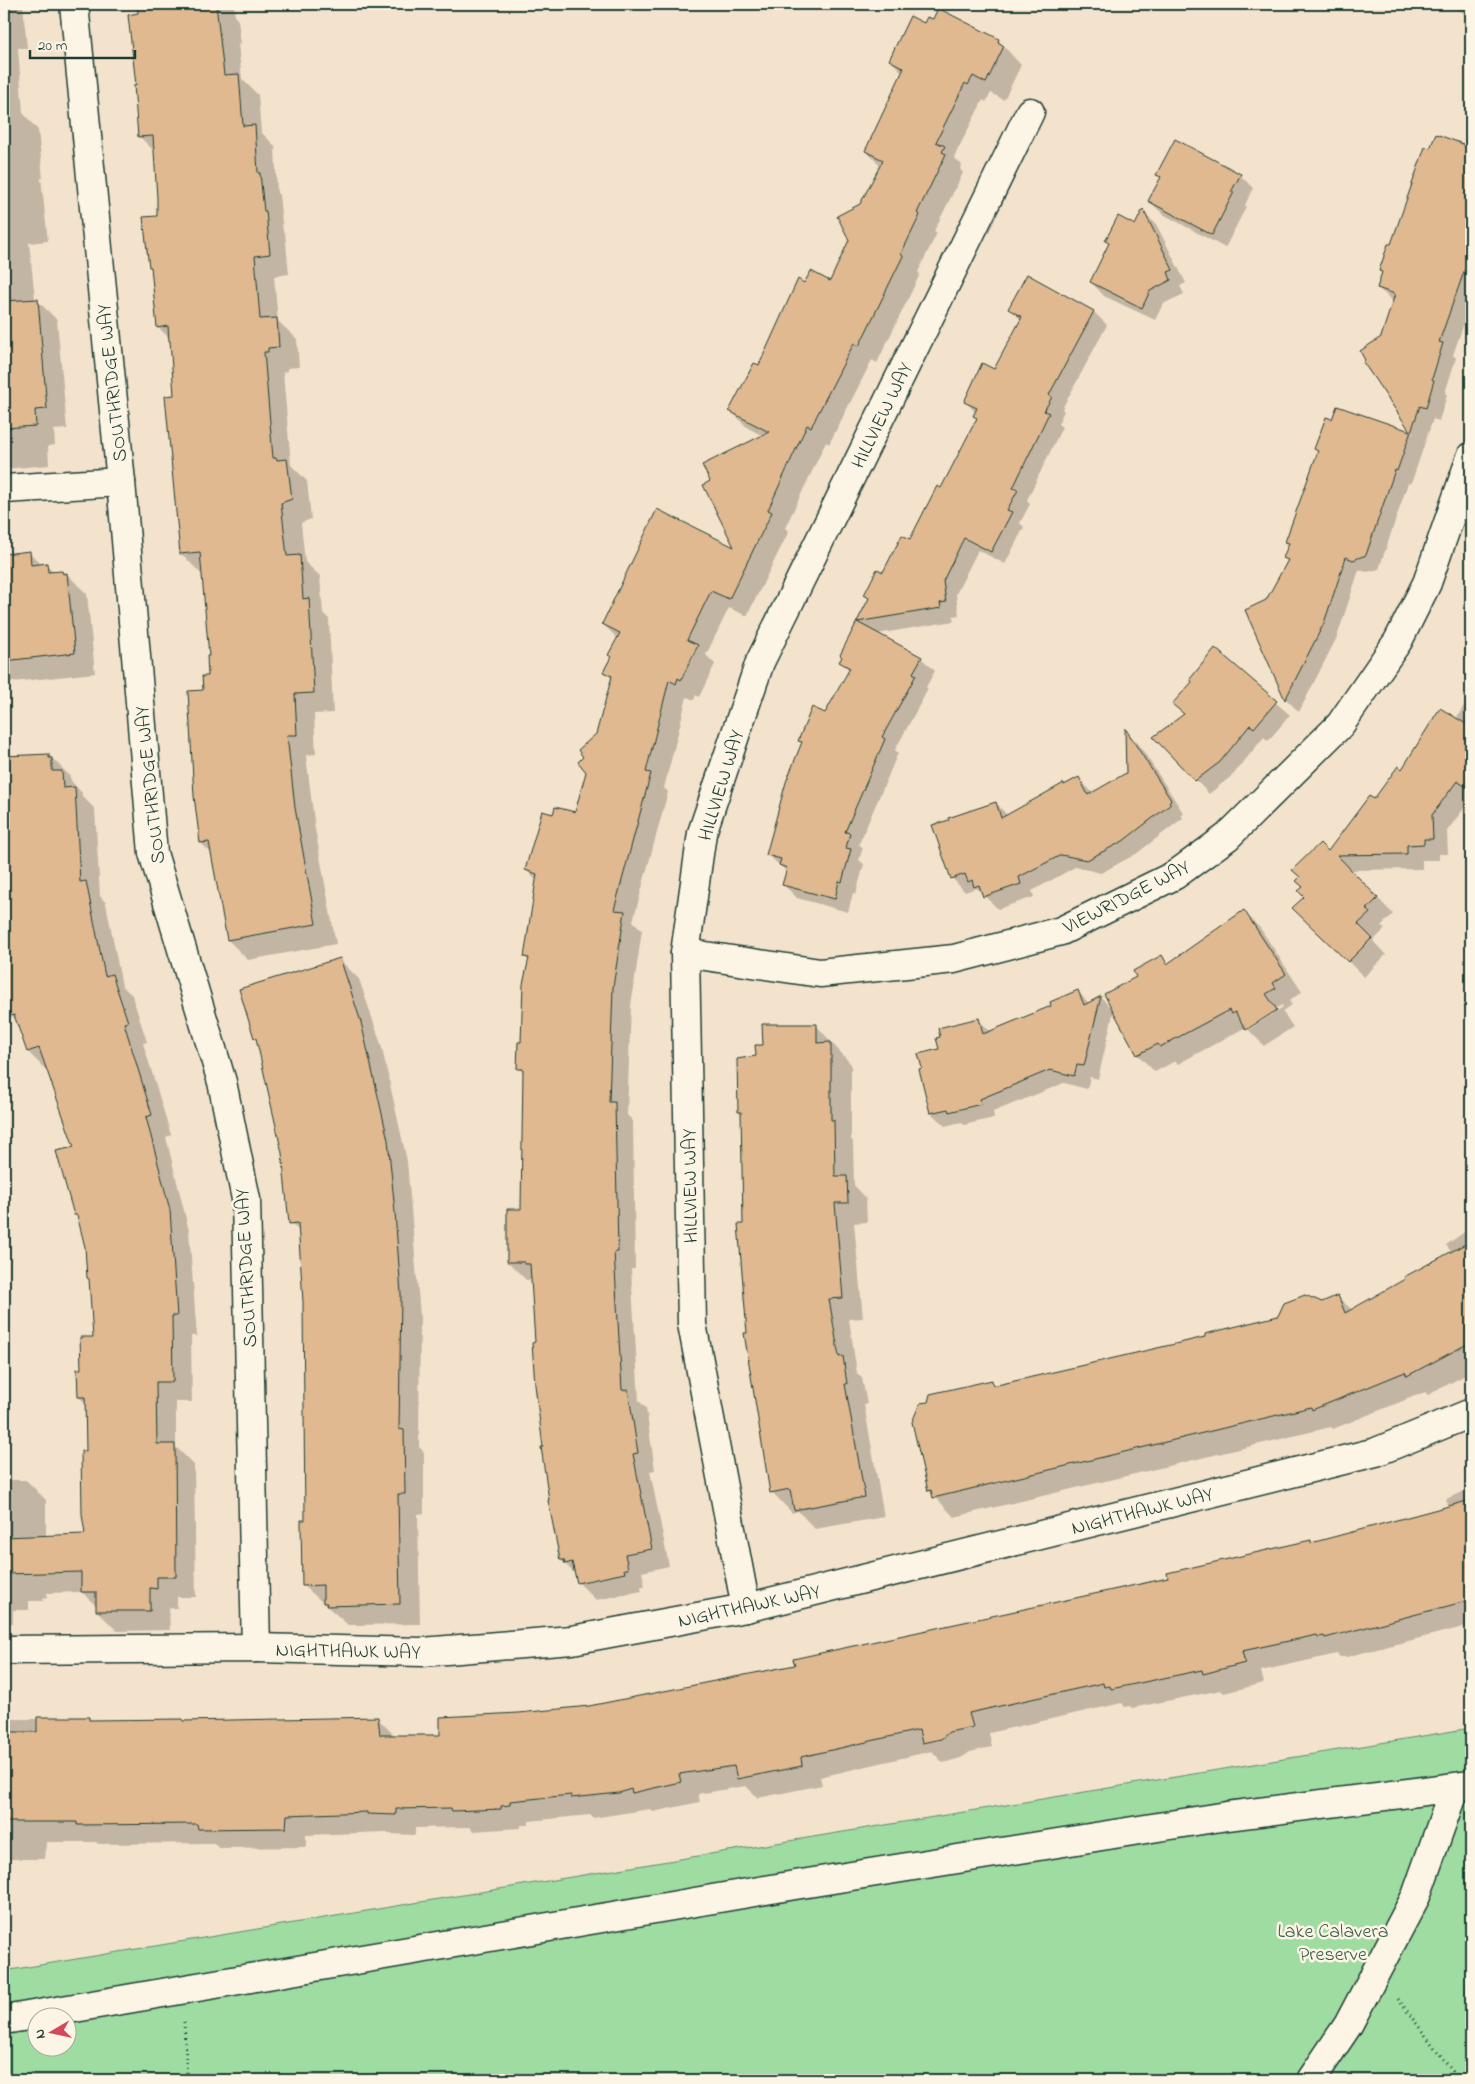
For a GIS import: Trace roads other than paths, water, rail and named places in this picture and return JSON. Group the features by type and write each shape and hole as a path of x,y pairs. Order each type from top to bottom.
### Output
{"street":[{"name":"SOUTHRIDGE WAY","path":"74,4 121,482 153,853 222,1082 246,1199 256,1648"},
{"name":"HILLVIEW WAY","path":"746,1608 692,1324 685,953 702,833 760,662 1030,112"},
{"name":"VIEWRIDGE WAY","path":"685,953 820,973 954,959 1061,930 1175,875 1227,837 1340,725 1398,641 1427,583 1471,457"},
{"path":"4,489 121,482"},
{"name":"NIGHTHAWK WAY","path":"4,1650 256,1648 422,1652 572,1640 746,1608 1376,1452 1471,1413"},
{"path":"4,2020 795,1884 1226,1816 1462,1787 1416,1896 1348,2025 1311,2080"}],"park label":[{"name":"Lake Calavera Preserve","path":"1333,1942"}]}
